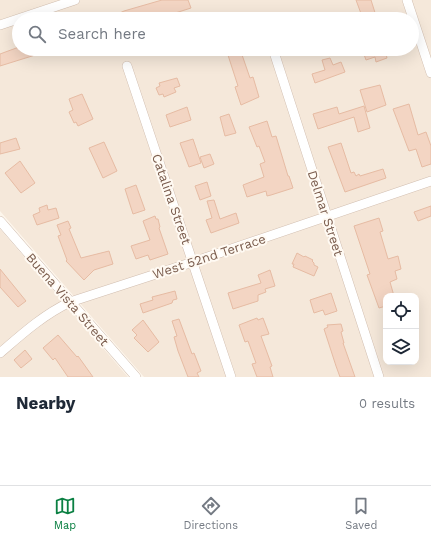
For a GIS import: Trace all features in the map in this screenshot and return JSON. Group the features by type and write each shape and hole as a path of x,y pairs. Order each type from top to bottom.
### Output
{"street":[{"path":"40,12 76,0"},
{"path":"407,0 411,12"},
{"path":"0,25 12,21"},
{"path":"419,36 431,73"},
{"name":"Delmar Street","path":"275,56 379,377"},
{"name":"Catalina Street","path":"127,66 231,377"},
{"name":"West 52nd Terrace","path":"0,353 36,322 70,302 431,181"},
{"name":"Buena Vista Street","path":"0,221 136,377"}],"shaded area":[{"path":"0,0 431,0 431,377 144,377 0,211"},
{"path":"0,229 71,311 128,377 0,377"}],"building":[{"path":"162,0 188,0 191,8 178,12 122,12"},
{"path":"356,0 371,0 375,12 360,12"},
{"path":"12,50 12,56 32,56 0,66 0,54"},
{"path":"228,56 242,56 250,78 253,77 259,97 241,105 235,87 238,86"},
{"path":"365,56 386,56 387,58 376,62 375,57 366,60"},
{"path":"330,58 333,65 341,62 345,72 315,83 312,74 325,70 322,60"},
{"path":"177,78 180,86 174,88 176,92 164,97 163,94 159,95 156,88 160,86 159,83"},
{"path":"380,85 386,105 367,112 360,90"},
{"path":"82,94 93,119 78,126 76,122 74,123 69,112 73,110 69,99"},
{"path":"409,104 418,135 426,132 431,146 431,164 422,167 416,149 409,151 393,109"},
{"path":"364,106 370,128 358,132 354,117 318,129 313,114 337,107 339,114"},
{"path":"187,107 191,120 170,127 166,115"},
{"path":"229,114 236,133 225,136 220,117"},
{"path":"267,121 272,137 276,136 293,188 267,196 266,191 247,197 243,185 264,177 260,164 265,162 249,127"},
{"path":"16,138 20,149 0,154 0,143"},
{"path":"193,139 201,163 189,167 180,143"},
{"path":"104,142 117,171 103,178 89,148"},
{"path":"341,143 351,173 354,172 356,176 359,174 360,176 383,169 386,178 345,192 328,147"},
{"path":"210,154 214,164 204,168 200,157"},
{"path":"20,161 35,183 21,193 5,173"},
{"path":"207,182 211,196 200,200 195,186"},
{"path":"136,185 145,210 133,214 125,189"},
{"path":"214,200 220,219 236,213 239,223 211,233 206,220 212,218 207,201"},
{"path":"47,205 48,210 56,208 59,218 37,225 33,215 40,212 39,208"},
{"path":"431,206 431,216 418,221 414,212"},
{"path":"155,216 156,219 158,219 159,228 168,254 150,260 148,255 136,259 131,246 150,240 143,221"},
{"path":"379,218 383,231 380,232 388,259 398,256 401,269 395,271 397,279 390,282 393,293 383,293 383,307 379,308 367,275 370,274 354,226"},
{"path":"68,221 71,228 69,229 81,258 109,251 113,264 94,270 84,280 66,261 67,260 58,236 61,235 57,225"},
{"path":"297,253 313,260 314,265 318,267 314,276 293,267 294,264 292,264"},
{"path":"0,269 26,301 18,307 0,287"},
{"path":"270,270 275,286 265,289 266,292 258,295 258,301 233,309 228,293 261,283 258,275"},
{"path":"175,291 177,299 173,300 172,303 143,313 140,304 153,300 152,297"},
{"path":"331,293 337,311 325,315 323,310 314,313 310,300"},
{"path":"257,318 258,320 263,318 269,334 261,336 272,366 270,367 273,377 257,377 252,364 256,363 248,341 245,342 239,325"},
{"path":"179,319 192,354 194,353 201,371 197,373 199,377 188,377 178,351 174,337 177,336 172,321"},
{"path":"143,320 159,342 148,352 134,338 137,335 132,330"},
{"path":"341,324 343,331 341,332 343,343 355,377 340,377 324,329 328,327 327,325"},
{"path":"58,335 77,357 78,356 93,377 68,377 55,358 53,360 43,348"},
{"path":"25,350 32,359 21,368 14,360"}]}
